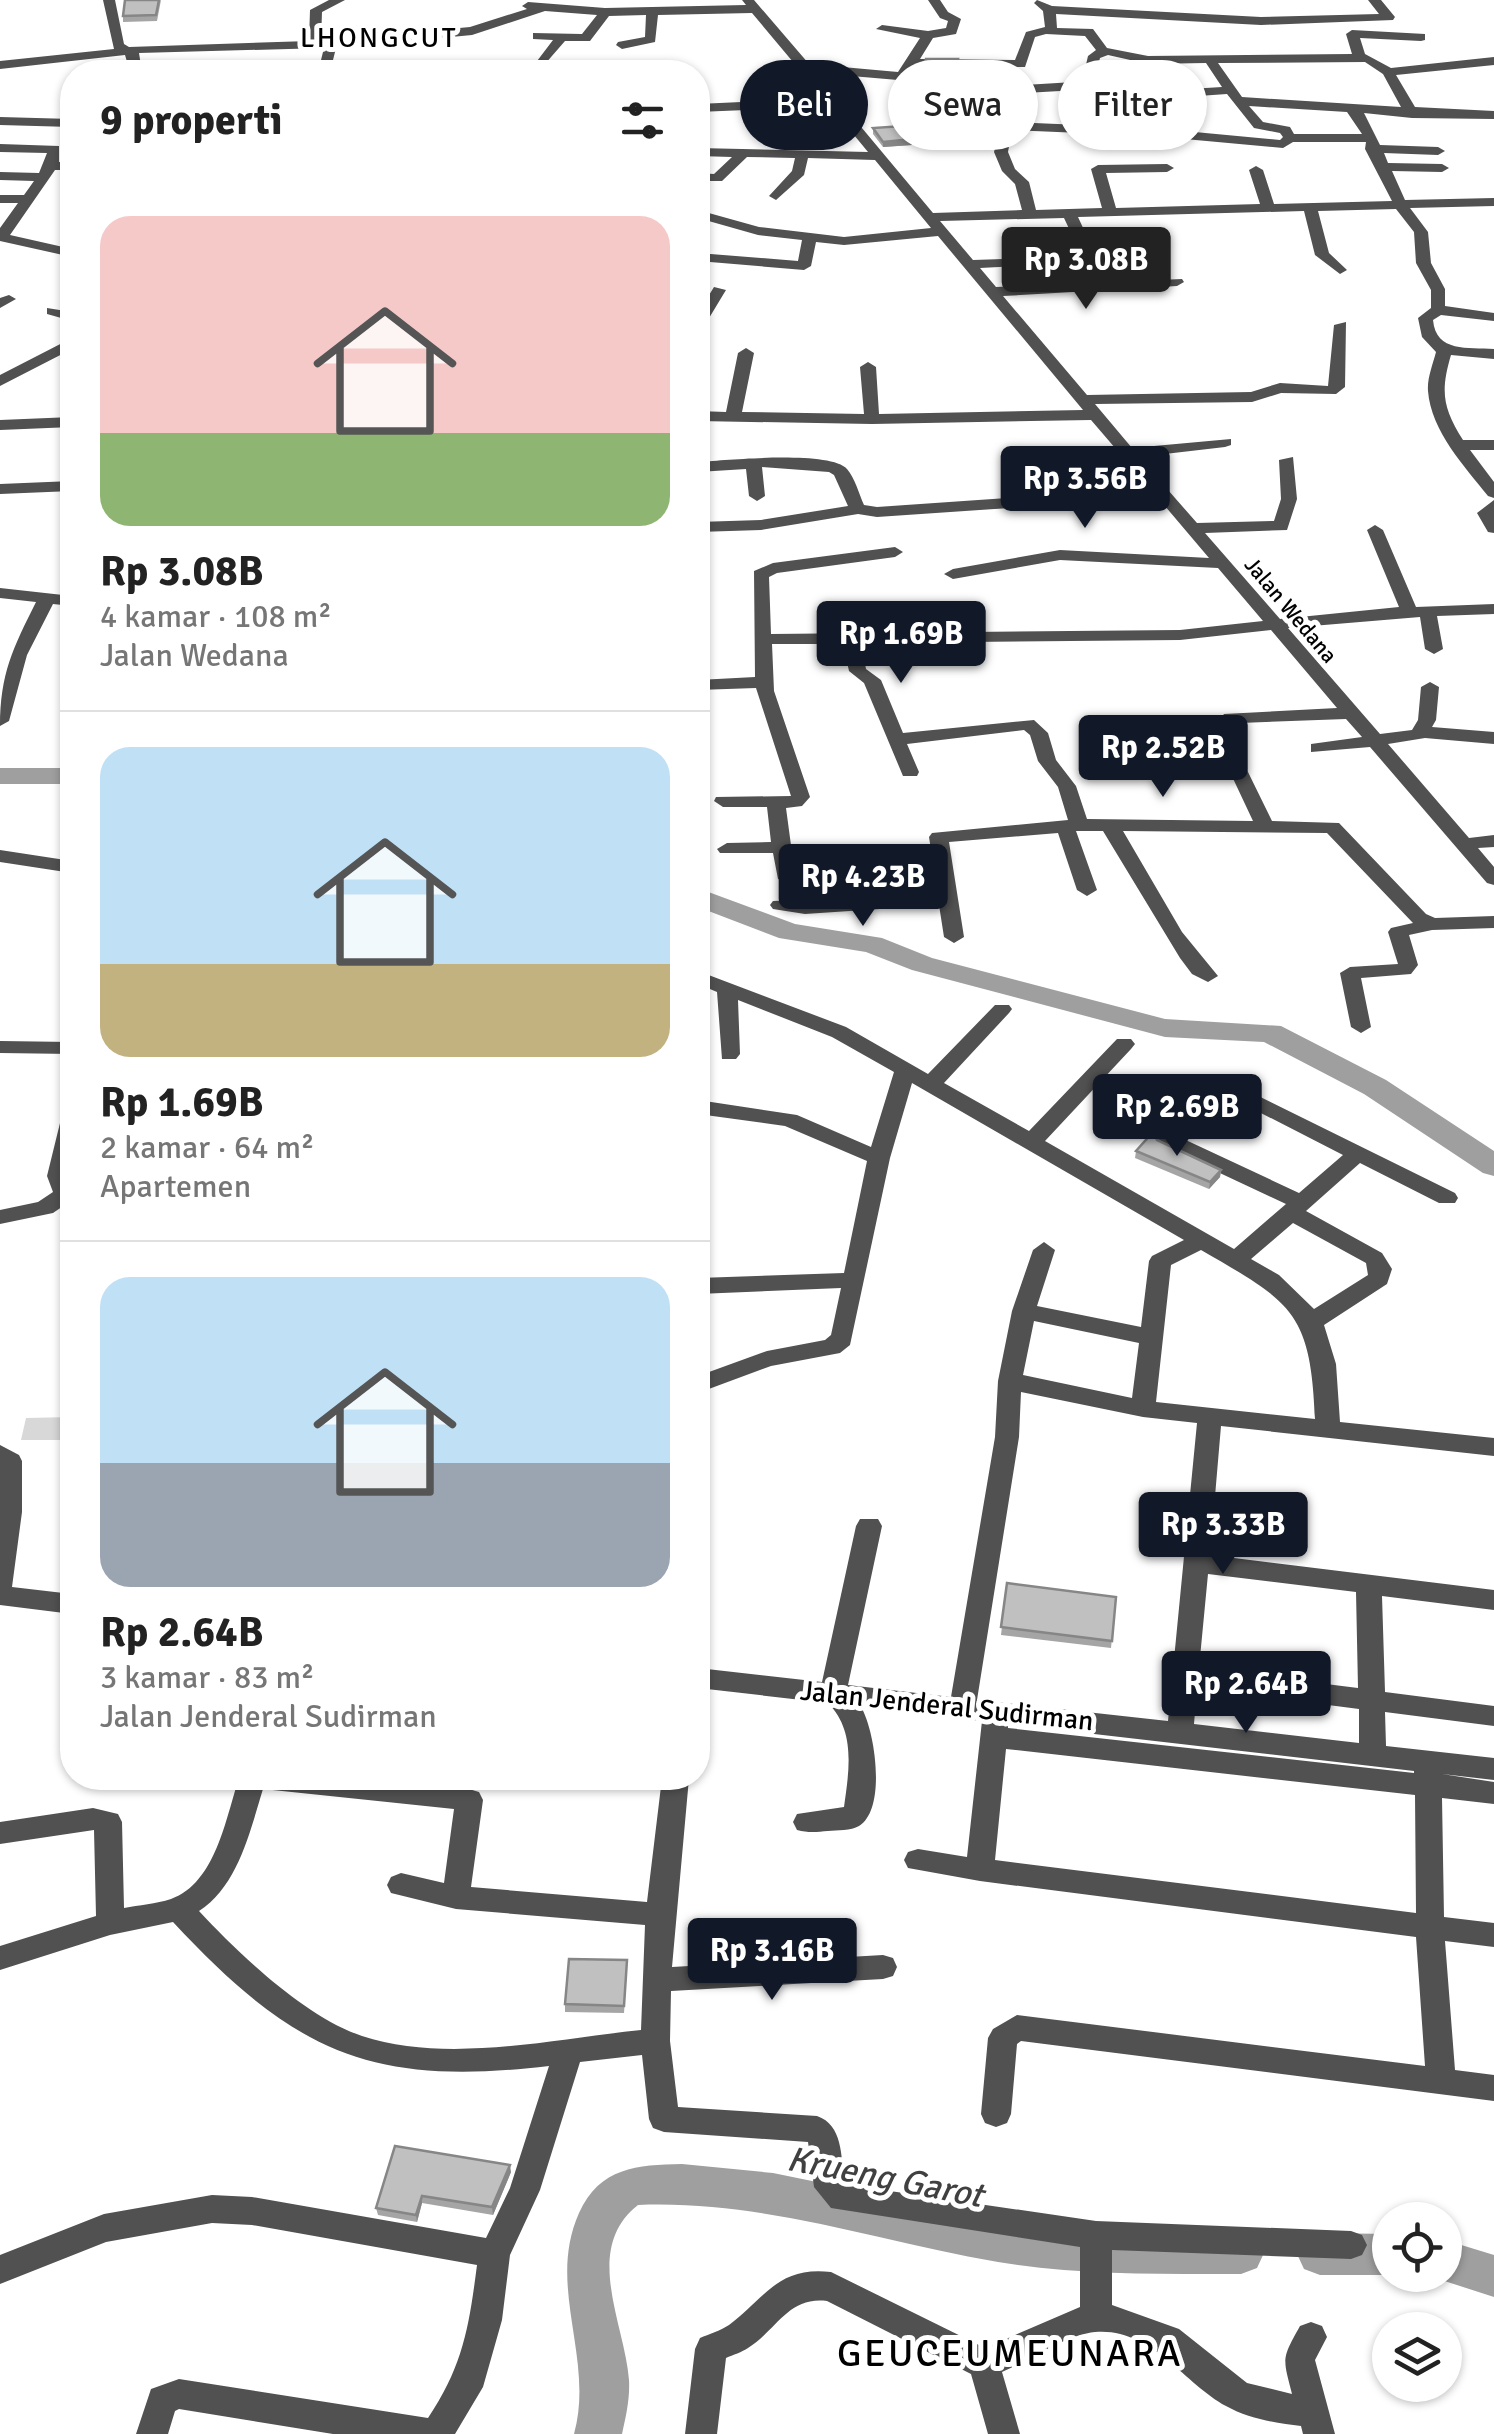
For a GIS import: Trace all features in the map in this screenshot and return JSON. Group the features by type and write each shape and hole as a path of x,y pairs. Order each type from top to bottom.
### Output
{"street":[{"path":"109,0 118,46 134,55 135,60"},
{"path":"315,46 316,10 339,0"},
{"path":"518,0 540,10"},
{"path":"882,28 910,29 928,35 950,32 954,21 934,0"},
{"path":"1037,0 1049,10 1261,21 1389,18 1374,0"},
{"path":"1165,16 1170,0"},
{"path":"85,60 128,52 331,46 472,31 540,10 589,6 604,12 652,12 752,4"},
{"name":"Jalan Wedana","path":"752,4 799,60"},
{"path":"1047,31 1051,27 1049,10"},
{"path":"538,36 588,37 604,12"},
{"path":"622,45 651,38 652,12"},
{"path":"1023,60 1030,34 1047,31 1089,32 1104,52"},
{"path":"429,33 439,54"},
{"path":"1360,58 1352,34 1421,38"},
{"path":"914,60 928,35"},
{"path":"544,60 561,38"},
{"path":"327,60 331,46"},
{"path":"850,60 854,51"},
{"path":"1093,60 1104,52 1130,53 1148,60 1374,59 1388,72 1412,114"},
{"path":"1209,59 1259,125 1285,130 1290,138"},
{"path":"1388,72 1494,61"},
{"path":"0,66 60,65"},
{"path":"710,92 740,92"},
{"path":"1207,95 1412,114 1494,114"},
{"path":"710,107 740,106"},
{"path":"1351,108 1360,117 1400,204 1421,232 1418,248 1430,283 1438,289 1438,310"},
{"path":"0,122 60,122"},
{"path":"1038,127 1152,132 1282,144 1290,138 1438,151"},
{"name":"Jalan Wedana","path":"868,142 1128,453 1494,878"},
{"path":"0,148 54,149 47,172 26,198 27,206 1,237 60,250"},
{"path":"1002,150 1009,172 1022,182 1030,215"},
{"path":"710,153 880,156"},
{"path":"776,196 799,172 802,154"},
{"path":"710,178 717,178 741,156"},
{"path":"1381,167 1442,168"},
{"path":"1110,212 1098,169 1168,168"},
{"path":"0,176 60,169"},
{"path":"1256,170 1268,208"},
{"path":"0,198 26,198"},
{"path":"932,218 1110,212 1154,204 1268,208 1494,202"},
{"path":"1310,207 1322,255 1340,270"},
{"path":"1069,214 1090,256"},
{"path":"710,218 752,230 810,238 865,240 944,231"},
{"path":"710,258 804,266 810,238"},
{"path":"971,264 1036,262 1039,257 1034,245"},
{"path":"994,292 1176,282"},
{"path":"710,305 719,290"},
{"path":"1494,317 1438,310 1425,318 1429,340 1444,350 1494,354"},
{"path":"52,312 60,314"},
{"path":"1083,400 1252,397 1280,388 1331,391 1337,387 1341,326"},
{"path":"5,375 60,349"},
{"path":"1444,350 1435,388 1460,445 1494,494"},
{"path":"732,416 746,353"},
{"path":"868,367 872,419"},
{"path":"710,416 872,419 1096,415"},
{"path":"0,426 60,423"},
{"path":"1128,453 1225,442"},
{"path":"1460,445 1494,445"},
{"path":"1192,528 1281,526 1289,499 1287,460"},
{"path":"710,466 753,462 837,468 858,510"},
{"path":"753,462 758,496"},
{"path":"710,527 761,525 858,510 1053,500 1071,487 1152,481"},
{"path":"0,489 60,486"},
{"path":"1494,504 1486,514 1494,528"},
{"path":"1375,530 1434,649"},
{"path":"723,801 776,803 798,801 801,794 763,682 760,551"},
{"path":"762,572 895,552"},
{"path":"953,574 1030,558 1078,554 1170,565 1222,563"},
{"path":"0,593 60,600"},
{"path":"0,721 9,655 47,598"},
{"path":"764,639 1180,635 1274,624 1494,609"},
{"path":"850,639 858,671 872,680 910,772"},
{"path":"710,684 763,682"},
{"path":"1422,732 1430,687"},
{"path":"1264,824 1238,770 1230,718 1350,713"},
{"path":"899,738 1028,724 1039,733 1048,762 1067,786 1086,890"},
{"path":"1318,748 1422,732 1494,738"},
{"path":"776,803 785,875"},
{"path":"954,937 936,841 941,835 1072,826 1264,824 1336,828 1409,910 1432,924"},
{"path":"1110,825 1138,882 1163,912 1195,969 1208,976"},
{"path":"1464,844 1494,841"},
{"path":"727,849 781,847"},
{"path":"0,856 60,865"},
{"path":"780,905 805,908 947,899"},
{"path":"1362,1027 1350,973 1404,970 1408,965 1398,932 1432,924 1494,922"},
{"path":"710,982 839,1032 1236,1259 1292,1296 1313,1322 1323,1352 1328,1428"},
{"path":"727,988 729,1054"},
{"path":"930,1084 1002,1010"},
{"path":"1031,1142 1124,1044"},
{"path":"0,1047 60,1048"},
{"path":"710,1381 768,1359 836,1346 843,1336 879,1158 905,1070"},
{"path":"1313,1322 1378,1279 1381,1269 1374,1258 1297,1207 1166,1139 1163,1132 1207,1089 1219,1085 1446,1198"},
{"path":"710,1108 778,1116 879,1158"},
{"path":"1236,1259 1358,1153"},
{"path":"0,1217 45,1208 60,1199"},
{"path":"1143,1409 1160,1260 1203,1240"},
{"path":"963,1706 1007,1437 1010,1381 1024,1310 1044,1250"},
{"path":"710,1286 852,1280"},
{"path":"1024,1310 1151,1337"},
{"path":"1010,1381 1143,1409 1494,1446"},
{"path":"1180,1732 1210,1417"},
{"path":"0,1454 10,1461 10,1512 0,1586"},
{"path":"807,1822 852,1817 857,1810 862,1735 855,1715 833,1692 870,1526"},
{"path":"1196,1563 1494,1600"},
{"path":"1370,1585 1373,1754"},
{"path":"0,1595 60,1602"},
{"path":"1185,1676 1494,1716"},
{"name":"Jalan Jenderal Sudirman","path":"710,1679 963,1706 994,1724 1180,1732 1373,1754 1428,1774 1494,1769"},
{"path":"980,1870 994,1724 1428,1774 1494,1793"},
{"path":"1428,1774 1430,1926 1441,2081"},
{"path":"0,1958 110,1923 179,1909 201,1896 216,1878 250,1790"},
{"path":"372,1790 469,1800 456,1897"},
{"path":"675,1790 660,1915 655,2041 660,2112 667,2121 814,2128 823,2137 828,2186 842,2198 1096,2240 1351,2246"},
{"path":"0,1833 93,1819 108,1822 112,1830 110,1923"},
{"path":"918,1860 1494,1934"},
{"path":"400,1885 456,1897 660,1915"},
{"path":"179,1909 255,1979 332,2036 360,2048 435,2058 655,2041"},
{"path":"658,1980 884,1967"},
{"path":"996,2114 1002,2038 1017,2028 1494,2088"},
{"path":"152,2434 162,2400 179,2394 433,2434 467,2386 486,2320 494,2254 525,2190 570,2048"},
{"path":"0,2270 94,2230 212,2209 252,2211 494,2254"},
{"path":"1096,2240 1096,2317"},
{"path":"701,2434 711,2348 738,2338 778,2299 800,2287 831,2287 984,2364 1004,2434"},
{"path":"984,2364 1096,2317 1157,2334 1249,2401 1315,2423"},
{"path":"1311,2337 1299,2359 1315,2423"}],"shaded area":[{"path":"60,1417 60,1440 21,1440 26,1418"}],"building":[{"path":"125,0 159,0 156,15 123,16"},
{"path":"888,127 888,141 883,142 873,128"},
{"path":"1153,1132 1157,1140 1221,1170 1210,1182 1136,1151"},
{"path":"1007,1583 1116,1597 1112,1641 1001,1627"},
{"path":"569,1959 627,1960 624,2006 565,2004"},
{"path":"395,2146 510,2165 492,2207 422,2196 416,2215 376,2208"}],"waterway":[{"path":"0,776 60,776"},
{"path":"710,902 789,932 872,944 922,964 1165,1028 1270,1033 1375,1087 1494,1166"},
{"name":"Krueng Garot","path":"598,2434 605,2407 605,2380 589,2297 589,2244 606,2207 631,2186 728,2186 1027,2245 1119,2252 1241,2253"},
{"name":"Krueng Garot","path":"1320,2254 1372,2255"},
{"name":"Krueng Garot","path":"1462,2266 1494,2276"}],"district":[{"name":"LHONGCUT","path":"379,38"},
{"name":"GEUCEUMEUNARA","path":"1010,2353"}]}
